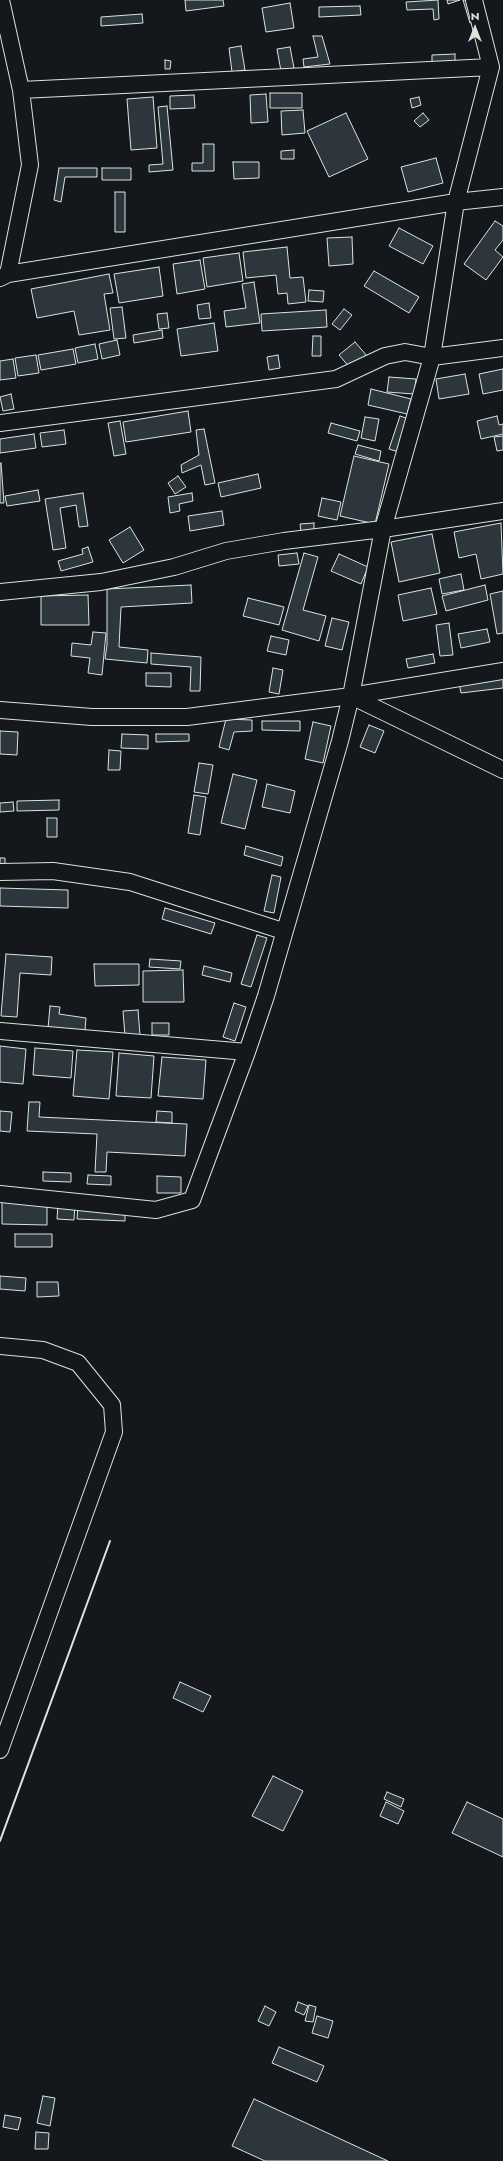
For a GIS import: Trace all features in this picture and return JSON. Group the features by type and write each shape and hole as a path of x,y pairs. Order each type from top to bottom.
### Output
{"street":[{"path":"1,0 21,90 30,165 4,276 456,202 503,197"},
{"path":"0,1194 156,1210 192,1200 247,1052 340,741 351,696 383,529 432,358 456,202 491,67 474,0"},
{"path":"21,90 491,67"},
{"path":"0,423 336,379 384,356 405,352 432,358 503,348"},
{"path":"0,592 101,582 174,567 226,551 284,541 383,529 503,511"},
{"path":"0,710 92,718 187,718 351,696 503,672"},
{"path":"351,696 503,770"},
{"path":"0,872 52,871 130,882 283,931"},
{"path":"0,1031 247,1052"},
{"path":"0,1346 43,1350 78,1363 112,1405 114,1432 0,1750"}],"building":[{"path":"185,0 223,0 224,6 186,11"},
{"path":"438,0 439,19 434,20 433,9 407,10 406,2"},
{"path":"447,0 460,0 448,4"},
{"path":"463,0 467,0 474,22 470,23"},
{"path":"290,3 294,28 266,32 262,8"},
{"path":"360,6 361,15 319,17 319,7"},
{"path":"142,14 143,23 101,26 101,17"},
{"path":"313,36 322,36 330,64 304,67 303,59 318,57"},
{"path":"241,46 245,70 232,72 229,48"},
{"path":"290,47 294,68 281,71 277,49"},
{"path":"455,54 455,63 432,65 432,55"},
{"path":"165,60 171,61 170,69 165,69"},
{"path":"270,93 302,93 302,108 270,108"},
{"path":"266,94 268,122 251,123 250,95"},
{"path":"194,95 195,108 170,109 170,96"},
{"path":"153,97 157,148 131,150 127,99"},
{"path":"419,97 421,105 412,108 410,99"},
{"path":"167,106 173,170 149,172 149,165 163,164 158,107"},
{"path":"303,110 305,133 282,135 281,111"},
{"path":"346,113 368,159 329,177 307,131"},
{"path":"423,113 429,120 420,127 414,121"},
{"path":"203,144 214,144 214,171 192,171 192,163 203,163"},
{"path":"294,150 294,159 281,159 281,151"},
{"path":"436,158 443,183 408,192 401,167"},
{"path":"233,162 259,162 259,178 234,179"},
{"path":"59,168 97,168 97,177 65,177 61,202 54,200"},
{"path":"102,168 131,168 131,180 102,180"},
{"path":"115,192 125,192 125,232 115,232"},
{"path":"495,221 503,226 503,240 495,250 503,257 486,280 464,264"},
{"path":"399,228 433,246 423,264 389,246"},
{"path":"352,237 353,264 329,266 327,238"},
{"path":"287,247 290,278 303,277 306,302 288,304 287,293 278,294 276,275 246,278 243,252"},
{"path":"239,253 243,281 207,287 203,258"},
{"path":"200,260 205,289 177,294 173,264"},
{"path":"159,267 163,296 119,303 114,274"},
{"path":"374,271 419,297 409,313 364,286"},
{"path":"109,274 113,293 104,294 110,330 79,335 74,311 37,318 31,289"},
{"path":"254,282 260,323 226,327 224,311 246,308 242,284"},
{"path":"309,290 324,291 323,302 308,301"},
{"path":"209,303 211,318 199,319 197,305"},
{"path":"122,307 126,338 114,339 110,308"},
{"path":"344,309 352,315 340,330 332,324"},
{"path":"326,310 327,327 262,331 261,314"},
{"path":"167,313 169,328 159,329 157,314"},
{"path":"214,323 218,351 181,356 177,329"},
{"path":"162,330 163,338 134,343 133,335"},
{"path":"313,336 321,336 321,356 312,356"},
{"path":"117,340 120,355 102,359 99,344"},
{"path":"355,342 367,356 351,369 339,355"},
{"path":"95,344 98,359 78,363 75,348"},
{"path":"73,349 76,364 41,370 38,355"},
{"path":"36,355 39,373 18,376 15,358"},
{"path":"278,355 280,368 269,370 267,357"},
{"path":"13,359 16,378 0,380 0,361"},
{"path":"503,369 503,390 483,394 479,374"},
{"path":"465,374 469,394 439,399 436,379"},
{"path":"389,377 416,379 414,394 387,392"},
{"path":"371,389 411,399 407,414 368,405"},
{"path":"11,394 14,409 3,411 0,397"},
{"path":"188,411 191,432 126,442 123,422"},
{"path":"400,416 409,419 399,452 389,449"},
{"path":"497,416 499,425 503,424 503,434 481,439 477,421"},
{"path":"365,417 379,419 375,441 361,438"},
{"path":"120,421 126,454 114,456 108,423"},
{"path":"331,423 360,431 357,441 328,433"},
{"path":"204,429 215,483 205,485 201,465 182,473 181,465 199,455 196,430"},
{"path":"64,430 66,444 42,447 40,433"},
{"path":"34,434 36,448 0,453 0,439"},
{"path":"503,436 503,450 497,451 494,437"},
{"path":"358,445 381,451 379,461 355,454"},
{"path":"354,456 389,464 375,524 340,516"},
{"path":"1,463 4,503 0,503"},
{"path":"258,474 261,488 221,497 218,483"},
{"path":"178,476 186,487 175,494 168,483"},
{"path":"38,490 40,501 7,506 5,496"},
{"path":"83,493 88,526 79,527 76,505 60,508 66,548 53,550 45,499"},
{"path":"192,493 193,501 179,504 180,511 170,513 168,497"},
{"path":"322,498 341,502 337,520 318,516"},
{"path":"222,511 224,525 190,531 188,516"},
{"path":"314,523 314,532 301,532 300,524"},
{"path":"501,523 503,574 481,579 476,554 459,558 454,532"},
{"path":"130,527 144,550 123,563 109,540"},
{"path":"432,534 440,573 399,582 391,542"},
{"path":"88,547 93,562 61,571 58,561 83,554 82,549"},
{"path":"297,553 299,564 279,566 278,555"},
{"path":"304,553 318,557 303,610 326,616 319,641 282,630"},
{"path":"339,554 368,567 361,584 331,571"},
{"path":"461,574 464,590 442,594 439,579"},
{"path":"191,585 192,603 121,607 119,647 148,650 147,663 105,659 107,645 107,589"},
{"path":"485,585 488,600 446,611 442,596"},
{"path":"431,588 437,614 403,621 398,595"},
{"path":"503,591 503,633 497,634 490,594"},
{"path":"88,595 89,625 41,625 41,596"},
{"path":"248,598 284,607 279,625 243,616"},
{"path":"332,618 349,622 342,650 325,646"},
{"path":"449,623 453,655 440,656 436,625"},
{"path":"487,629 490,642 461,648 458,634"},
{"path":"93,632 106,633 102,675 88,673 90,658 71,656 72,643 91,645"},
{"path":"271,636 289,640 286,655 267,651"},
{"path":"151,653 201,657 200,691 190,691 191,667 151,664"},
{"path":"433,654 435,663 408,668 406,659"},
{"path":"273,668 283,670 279,694 269,692"},
{"path":"146,673 171,673 171,687 146,686"},
{"path":"503,676 503,688 461,693 459,682"},
{"path":"226,719 252,720 252,731 234,732 229,750 219,747"},
{"path":"262,721 300,721 300,731 262,730"},
{"path":"313,722 331,726 323,763 305,759"},
{"path":"369,725 384,731 375,753 360,747"},
{"path":"0,731 18,732 17,755 0,754"},
{"path":"122,734 148,735 148,749 121,748"},
{"path":"156,734 189,734 189,741 156,742"},
{"path":"109,750 121,751 120,770 108,770"},
{"path":"199,763 213,765 208,794 194,792"},
{"path":"233,774 257,780 245,829 221,823"},
{"path":"267,784 295,791 290,813 262,807"},
{"path":"194,795 206,797 200,835 188,833"},
{"path":"59,800 59,810 17,811 17,801"},
{"path":"13,802 14,811 0,812 0,803"},
{"path":"47,818 57,818 57,837 47,837"},
{"path":"246,846 283,857 281,866 244,855"},
{"path":"0,858 5,858 5,868 0,868"},
{"path":"272,875 281,877 274,913 264,911"},
{"path":"0,888 68,890 68,908 0,906"},
{"path":"165,908 215,923 211,934 162,919"},
{"path":"257,935 267,938 251,987 241,984"},
{"path":"6,954 52,957 51,975 20,973 17,1017 1,1016"},
{"path":"150,959 181,961 180,969 149,967"},
{"path":"94,964 139,964 139,985 95,986"},
{"path":"204,966 232,973 230,982 202,975"},
{"path":"183,970 184,1002 143,1002 143,971"},
{"path":"234,1003 246,1007 235,1041 223,1037"},
{"path":"50,1006 60,1007 59,1014 86,1018 85,1030 48,1028"},
{"path":"138,1010 140,1035 125,1036 123,1011"},
{"path":"152,1023 169,1023 169,1035 152,1035"},
{"path":"0,1046 26,1049 23,1084 0,1082"},
{"path":"35,1048 73,1051 71,1078 33,1075"},
{"path":"77,1050 113,1052 109,1099 73,1096"},
{"path":"119,1053 154,1056 151,1098 116,1096"},
{"path":"162,1057 206,1060 203,1099 158,1096"},
{"path":"29,1102 40,1102 39,1117 187,1124 185,1156 107,1152 106,1172 95,1172 97,1134 27,1131"},
{"path":"0,1111 12,1112 10,1132 0,1131"},
{"path":"157,1111 172,1112 172,1123 156,1122"},
{"path":"43,1172 71,1173 71,1182 43,1181"},
{"path":"88,1175 111,1176 111,1185 87,1184"},
{"path":"157,1176 181,1177 181,1193 157,1193"},
{"path":"2,1202 47,1203 47,1225 2,1224"},
{"path":"58,1204 75,1205 74,1220 57,1219"},
{"path":"78,1206 125,1208 125,1221 77,1219"},
{"path":"15,1234 52,1234 52,1247 15,1247"},
{"path":"0,1276 26,1278 25,1291 0,1289"},
{"path":"37,1282 58,1282 59,1296 37,1297"},
{"path":"180,1682 211,1696 203,1712 173,1698"},
{"path":"273,1776 303,1791 283,1831 252,1816"},
{"path":"387,1792 404,1799 401,1807 384,1799"},
{"path":"386,1802 404,1811 398,1824 380,1816"},
{"path":"467,1802 503,1819 503,1857 452,1833"},
{"path":"298,2002 308,2006 304,2015 295,2011"},
{"path":"309,2005 316,2007 313,2022 305,2021"},
{"path":"265,2006 276,2012 269,2026 258,2021"},
{"path":"317,2016 333,2021 328,2038 312,2033"},
{"path":"279,2047 324,2066 317,2082 272,2063"},
{"path":"43,2096 55,2098 50,2126 37,2123"},
{"path":"254,2099 388,2161 265,2161 232,2146"},
{"path":"5,2115 21,2118 18,2130 3,2127"},
{"path":"36,2132 49,2133 48,2149 35,2149"}],"wall":[{"path":"0,1841 110,1541"}]}
